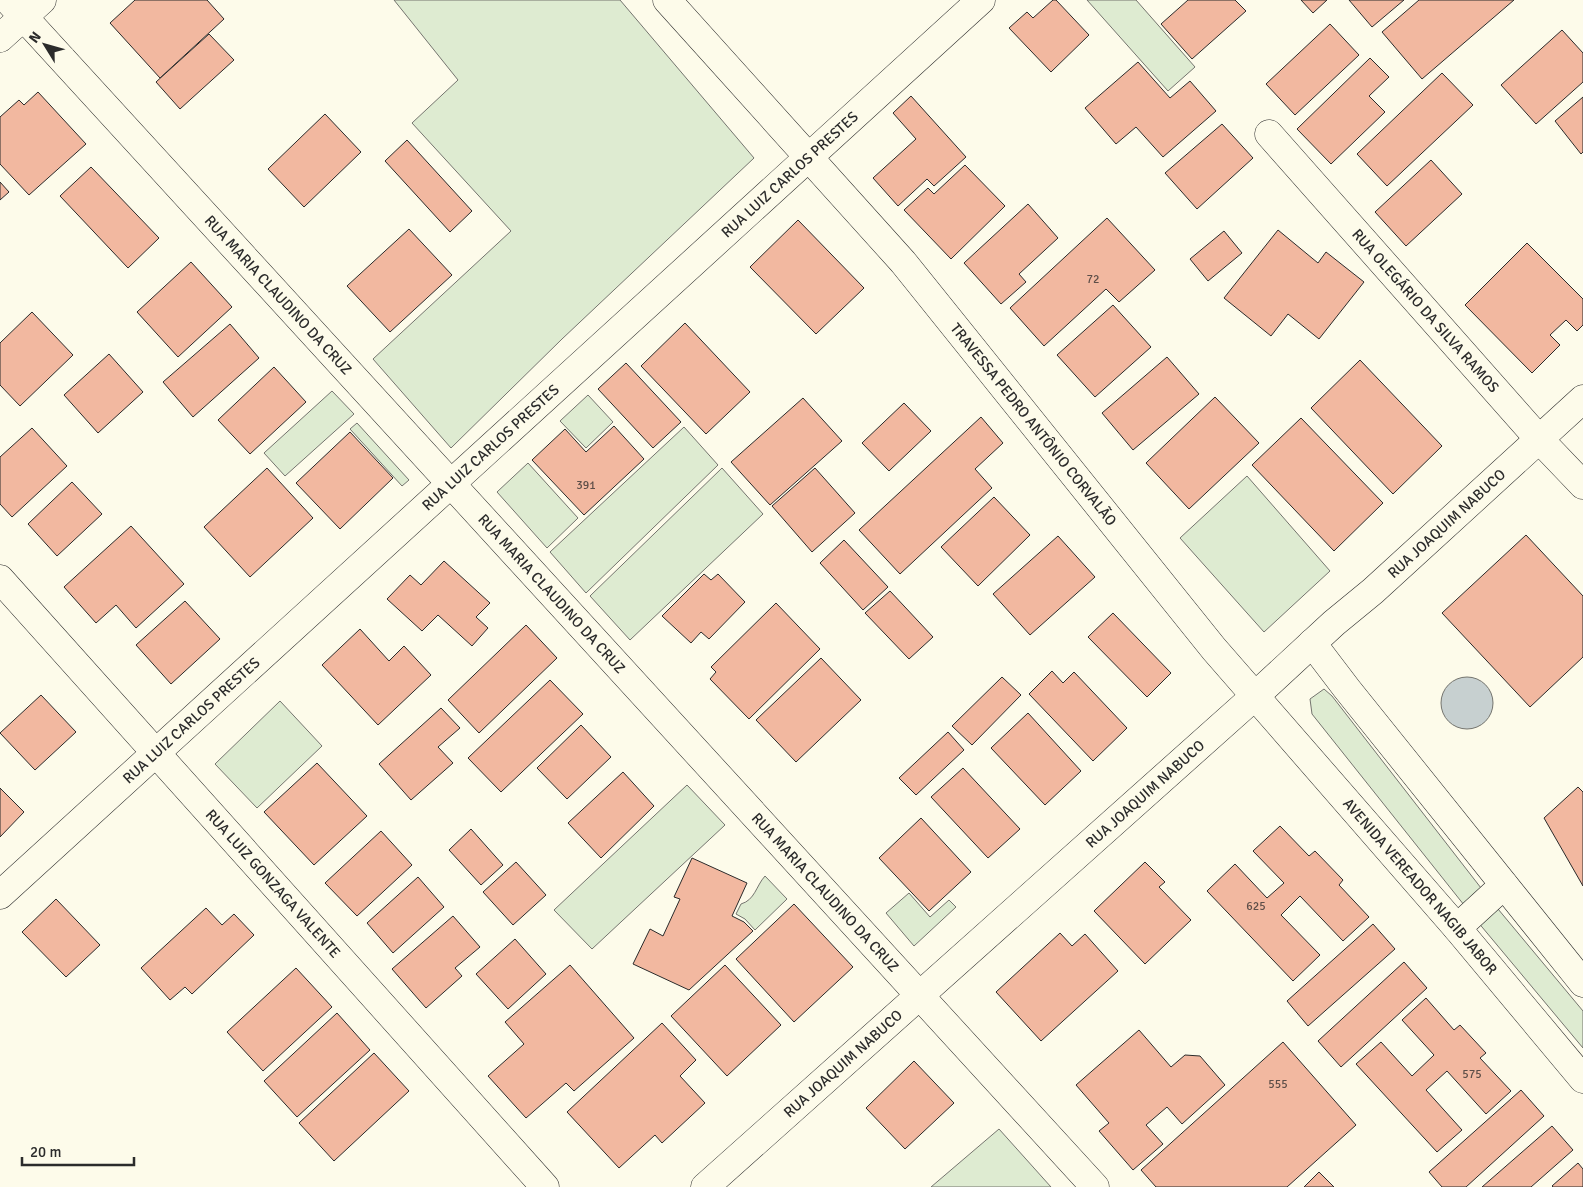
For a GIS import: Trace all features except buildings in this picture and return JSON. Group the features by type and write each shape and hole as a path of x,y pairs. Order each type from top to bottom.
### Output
{"street":[{"name":"TRAVESSA PEDRO ANTÔNIO CORVALÃO","path":"667,0 904,262 1214,649 1255,696"},
{"name":"RUA LUIZ CARLOS PRESTES","path":"0,895 980,0"},
{"path":"0,38 24,6"},
{"name":"RUA MARIA CLAUDINO DA CRUZ","path":"24,6 450,483 1095,1187"},
{"name":"RUA OLEGÁRIO DA SILVA RAMOS","path":"1269,134 1539,439 1583,485"},
{"name":"RUA JOAQUIM NABUCO","path":"705,1187 1312,643 1373,591 1583,400"},
{"name":"RUA LUIZ GONZAGA VALENTE","path":"0,579 545,1187"},
{"path":"1312,643 1583,983"},
{"name":"AVENIDA VEREADOR NAGIB JABOR","path":"1255,696 1457,928 1583,1079"},
{"path":"1457,928 1504,885"}],"green space":[{"path":"394,0 620,0 754,158 562,339 451,448 373,359 511,231 412,123 458,80"},
{"path":"1087,0 1136,0 1195,67 1168,91"},
{"path":"332,391 354,414 285,476 264,453"},
{"path":"588,395 613,422 586,448 560,421"},
{"path":"357,423 409,480 402,486 350,429"},
{"path":"684,427 718,465 586,593 550,552"},
{"path":"528,463 578,518 547,548 497,492"},
{"path":"722,468 763,514 630,640 590,596"},
{"path":"1247,476 1330,571 1264,632 1180,538"},
{"path":"1324,689 1332,696 1488,897 1583,1011 1583,1048 1472,915 1312,714 1310,699"},
{"path":"280,701 322,746 257,808 215,764"},
{"path":"687,785 725,825 592,949 554,910"},
{"path":"765,876 787,899 755,930 745,919 736,914 741,904 752,896"},
{"path":"909,893 930,917 949,900 956,907 914,946 886,913"},
{"path":"999,1129 1051,1187 931,1187"}],"shaded area":[{"path":"1462,677 1472,677 1486,684 1493,698 1493,708 1486,722 1472,729 1462,729 1452,725 1445,718 1441,708 1441,698 1445,688 1452,681"}]}
